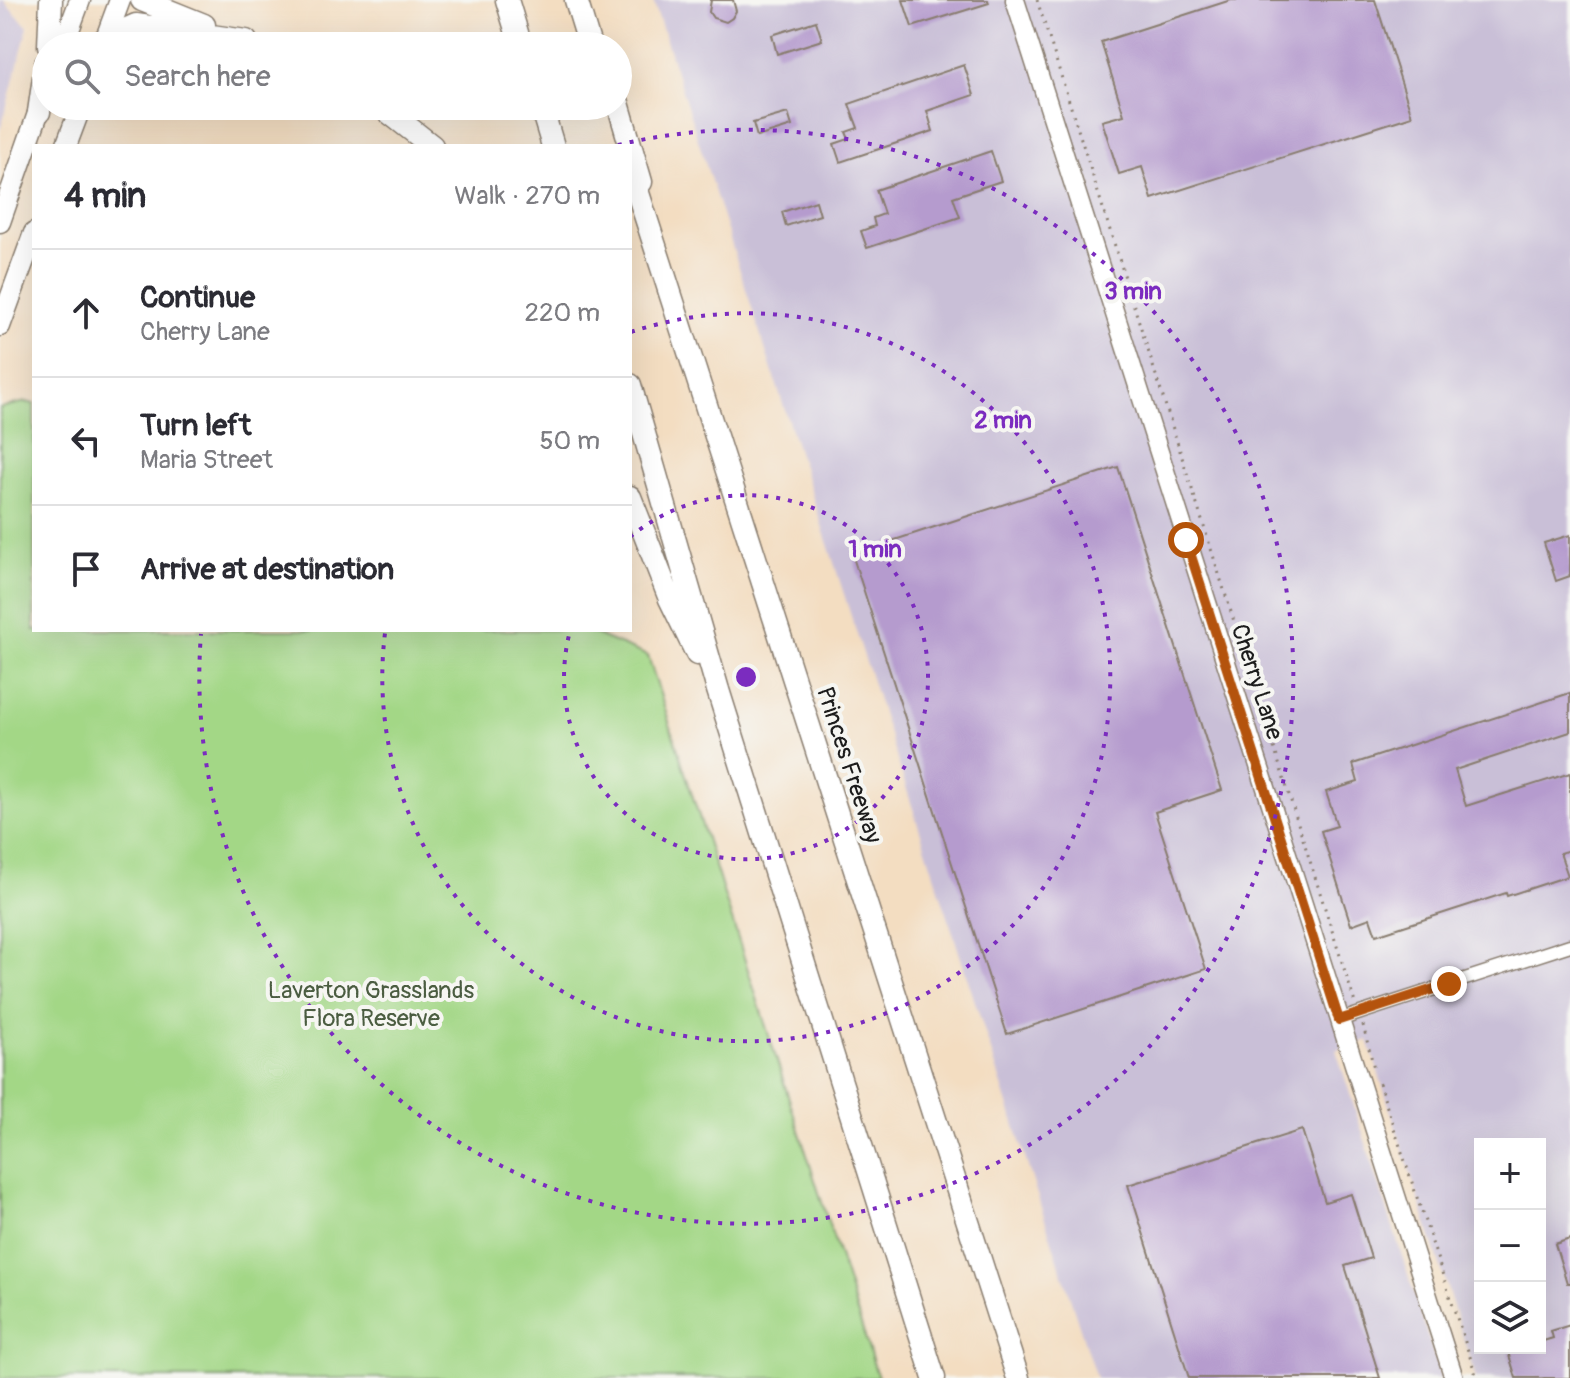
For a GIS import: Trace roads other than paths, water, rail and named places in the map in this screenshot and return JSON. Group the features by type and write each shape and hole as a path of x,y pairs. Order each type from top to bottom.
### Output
{"highway":[{"path":"50,32 51,0"},
{"path":"142,0 221,32"},
{"path":"507,0 517,32"},
{"path":"576,0 586,32"},
{"path":"588,0 597,32"},
{"path":"124,32 136,25 178,32"},
{"path":"399,120 429,144"},
{"path":"545,120 552,144"},
{"path":"615,120 622,144"},
{"path":"623,120 630,144"},
{"path":"632,150 712,420"},
{"name":"Princes Freeway","path":"632,174 1018,1378"},
{"path":"632,392 718,690 934,1378"},
{"path":"632,502 670,599 718,690"}],"main road":[{"path":"68,32 80,0"},
{"path":"108,32 120,0"},
{"path":"0,222 36,120"},
{"path":"67,144 76,120"},
{"path":"0,326 32,238"}],"street":[{"name":"Cherry Lane","path":"1015,0 1454,1378"},
{"path":"1339,1020 1570,945"}],"park label":[{"name":"Laverton Grasslands Flora Reserve","path":"371,1004"}]}
